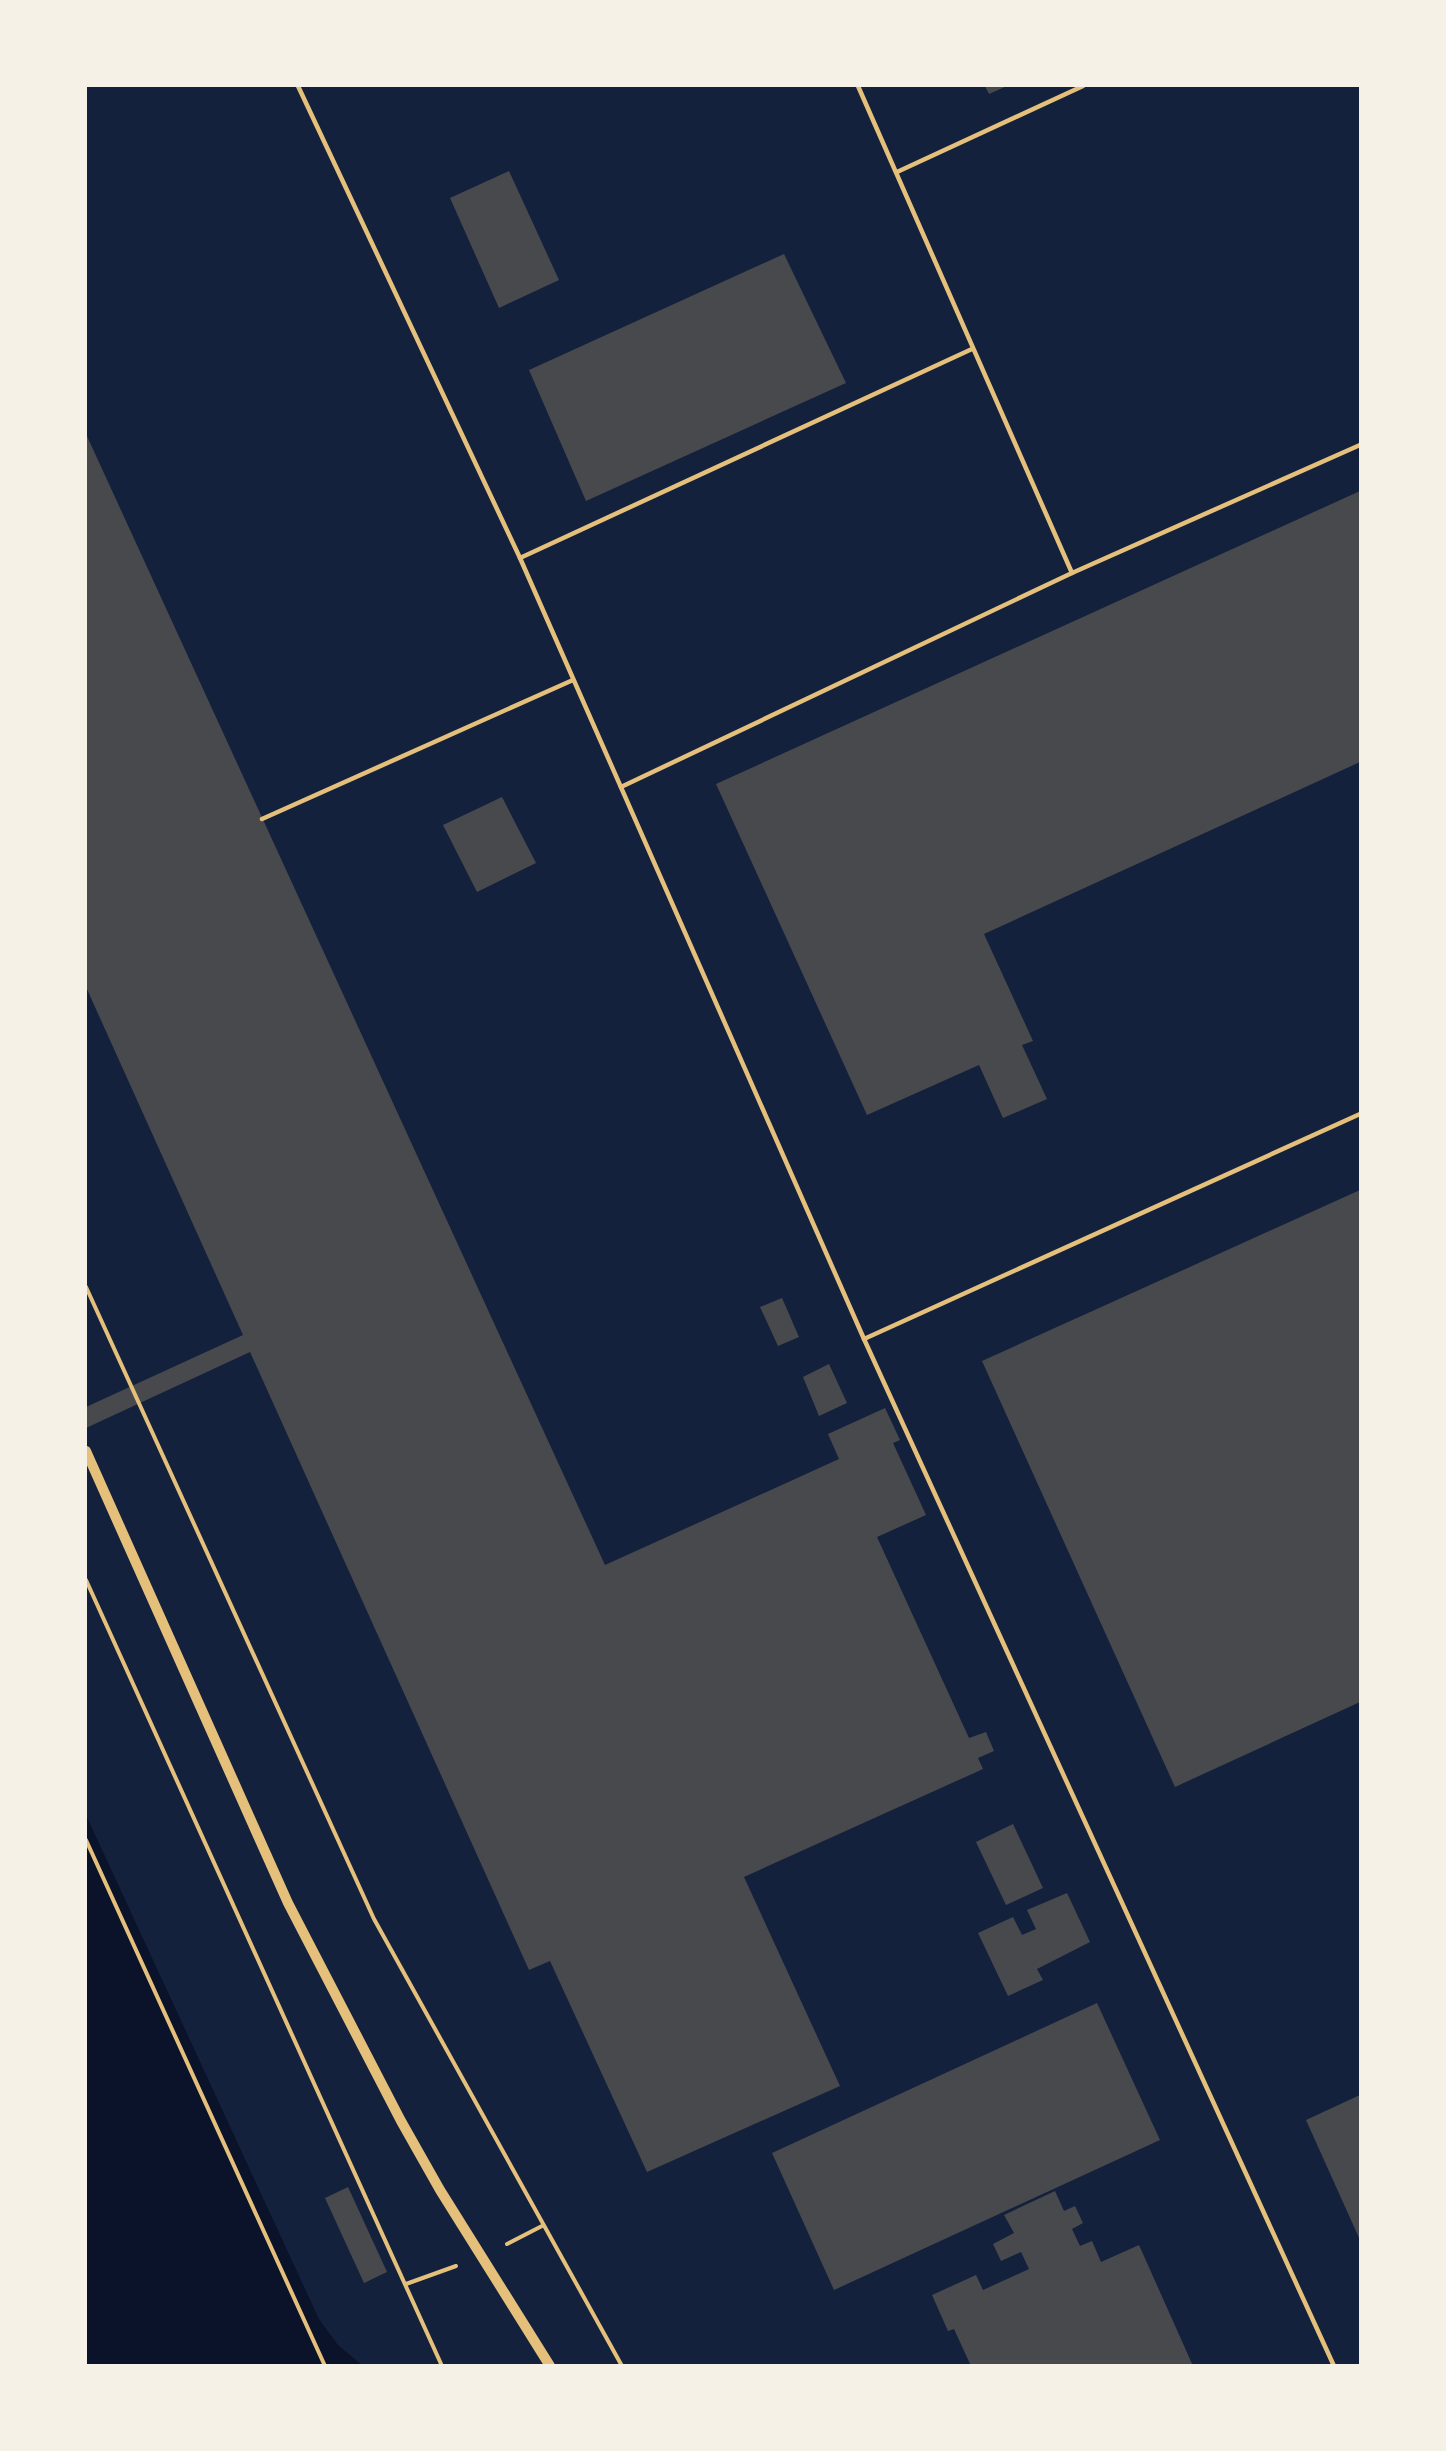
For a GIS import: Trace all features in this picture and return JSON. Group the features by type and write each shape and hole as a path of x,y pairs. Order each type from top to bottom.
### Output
{"street":[{"path":"86,1451 294,1913 401,2121 440,2190 550,2366"}],"lane":[{"path":"298,86 520,558 864,1339 1334,2366"},
{"path":"858,86 1072,573"},
{"path":"897,172 1083,86"},
{"path":"520,558 972,349"},
{"path":"621,787 1072,573 1360,445"},
{"path":"262,819 573,680"},
{"path":"864,1339 1360,1114"}],"path":[{"path":"86,1287 374,1918 542,2226 622,2366"},
{"path":"86,1580 442,2366"},
{"path":"86,1840 325,2366"}],"water":[{"path":"86,1815 319,2319 338,2345 362,2365 86,2365"}],"building":[{"path":"985,86 1007,86 989,94"},
{"path":"509,171 559,280 499,308 450,198"},
{"path":"784,254 846,383 586,501 529,370"},
{"path":"86,434 605,1565 839,1459 828,1434 885,1408 900,1440 893,1443 926,1515 877,1537 969,1738 986,1732 994,1751 978,1758 983,1769 744,1877 840,2086 647,2172 550,1961 529,1970 250,1352 86,1428 86,1407 243,1335 86,987"},
{"path":"1360,491 1360,762 984,934 1033,1041 1022,1045 1047,1099 1003,1118 979,1065 867,1115 716,784"},
{"path":"502,797 536,863 477,892 443,825"},
{"path":"1360,1190 1360,1702 1175,1787 982,1361"},
{"path":"782,1298 799,1337 778,1346 760,1307"},
{"path":"829,1364 847,1403 819,1416 803,1377"},
{"path":"1013,1824 1043,1888 1006,1905 976,1842"},
{"path":"1067,1893 1090,1942 1037,1969 1043,1980 1008,1996 978,1933 1013,1917 1022,1935 1036,1929 1027,1910"},
{"path":"1097,2003 1160,2140 834,2290 772,2153"},
{"path":"1360,2095 1360,2240 1306,2120"},
{"path":"348,2187 387,2272 364,2283 325,2198"},
{"path":"1055,2191 1064,2211 1075,2206 1083,2223 1072,2229 1080,2246 1092,2241 1101,2262 1139,2245 1193,2366 971,2366 954,2329 948,2331 932,2295 976,2275 983,2290 1029,2269 1021,2252 1001,2261 993,2244 1014,2233 1004,2215"}]}
